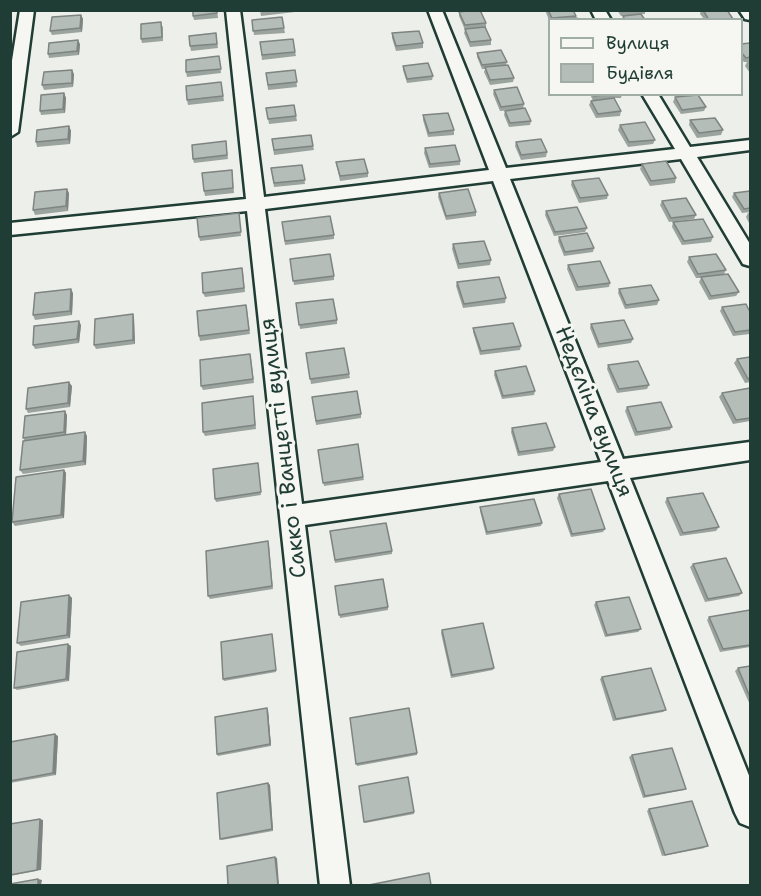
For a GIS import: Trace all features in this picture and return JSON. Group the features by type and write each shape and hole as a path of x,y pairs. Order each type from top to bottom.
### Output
{"street":[{"path":"10,132 27,10"},
{"name":"Сакко і Ванцетті вулиця","path":"232,10 335,885"},
{"name":"Недєліна вулиця","path":"435,10 750,813"},
{"path":"746,10 750,16"},
{"path":"651,96 750,259"},
{"path":"10,229 255,204 750,145"},
{"path":"292,516 750,451"}],"building":[{"path":"193,10 217,10 217,13 193,16"},
{"path":"480,10 486,23 465,25 459,12"},
{"path":"548,10 573,10 576,16 552,18"},
{"path":"703,10 727,10 732,18 708,18"},
{"path":"641,14 644,18 624,18 623,16"},
{"path":"81,15 80,28 50,31 52,17"},
{"path":"282,17 284,28 253,31 252,20"},
{"path":"161,22 162,37 141,39 141,24"},
{"path":"485,27 491,40 470,42 465,29"},
{"path":"419,31 423,43 396,46 392,33"},
{"path":"216,33 217,44 190,46 189,36"},
{"path":"293,39 295,52 262,55 260,42"},
{"path":"78,40 77,51 48,54 49,43"},
{"path":"750,43 750,57 746,58 743,54 743,44"},
{"path":"501,50 507,62 482,65 477,53"},
{"path":"219,56 221,69 186,72 186,60"},
{"path":"428,63 433,76 407,79 403,66"},
{"path":"508,65 514,78 490,80 485,67"},
{"path":"72,70 72,83 42,85 44,72"},
{"path":"295,70 297,82 268,85 266,73"},
{"path":"221,82 223,96 187,100 186,86"},
{"path":"517,87 524,104 501,107 494,90"},
{"path":"64,93 63,109 40,111 41,95"},
{"path":"699,96 706,107 682,110 675,97"},
{"path":"614,98 621,111 598,114 591,101"},
{"path":"294,105 296,116 268,119 266,108"},
{"path":"525,108 531,121 510,123 505,111"},
{"path":"448,113 454,130 429,133 423,115"},
{"path":"715,118 723,130 699,133 690,120"},
{"path":"645,122 655,140 629,142 620,125"},
{"path":"69,126 68,139 36,142 37,130"},
{"path":"311,135 313,146 274,150 272,139"},
{"path":"541,139 547,152 521,155 516,142"},
{"path":"226,141 227,155 193,159 192,145"},
{"path":"455,145 460,161 430,164 425,148"},
{"path":"364,159 368,173 340,176 336,162"},
{"path":"666,161 676,178 651,181 642,164"},
{"path":"302,165 305,180 274,183 271,168"},
{"path":"232,170 233,188 204,191 202,173"},
{"path":"599,178 608,195 580,198 572,181"},
{"path":"67,189 66,206 33,210 35,192"},
{"path":"468,189 476,212 446,216 439,193"},
{"path":"750,191 750,208 744,209 734,193"},
{"path":"686,198 696,215 671,218 662,201"},
{"path":"577,207 587,228 555,232 546,211"},
{"path":"239,213 241,232 199,237 197,218"},
{"path":"330,216 334,235 285,241 282,222"},
{"path":"703,219 713,237 684,241 673,222"},
{"path":"587,233 594,248 565,252 559,237"},
{"path":"484,241 491,260 459,264 453,244"},
{"path":"330,254 334,276 293,281 290,259"},
{"path":"716,254 726,270 698,274 689,257"},
{"path":"600,261 610,283 578,287 568,265"},
{"path":"242,268 244,288 203,293 202,273"},
{"path":"728,274 739,292 711,296 701,277"},
{"path":"499,277 506,298 464,304 457,282"},
{"path":"651,285 659,300 626,305 619,289"},
{"path":"71,289 70,311 33,315 35,293"},
{"path":"333,299 337,320 299,325 296,303"},
{"path":"746,304 750,312 750,330 735,332 722,307"},
{"path":"246,305 249,330 199,336 197,311"},
{"path":"133,314 133,340 94,345 95,319"},
{"path":"624,320 633,339 599,344 591,324"},
{"path":"79,321 77,339 33,345 34,326"},
{"path":"513,323 521,346 481,351 473,328"},
{"path":"344,348 349,374 310,379 306,353"},
{"path":"250,354 253,379 201,386 200,360"},
{"path":"750,357 750,378 748,379 737,359"},
{"path":"638,361 649,385 619,389 608,365"},
{"path":"526,366 535,391 503,396 495,371"},
{"path":"69,382 68,403 26,409 28,388"},
{"path":"750,388 750,418 736,420 722,393"},
{"path":"357,391 361,414 316,421 312,397"},
{"path":"253,396 255,425 203,432 202,403"},
{"path":"661,402 672,427 637,432 627,407"},
{"path":"65,411 64,432 23,438 25,416"},
{"path":"546,423 555,447 519,452 512,428"},
{"path":"85,432 83,461 20,470 23,441"},
{"path":"358,444 363,477 323,483 318,450"},
{"path":"258,463 261,492 215,499 213,469"},
{"path":"64,470 61,515 12,522 16,477"},
{"path":"591,489 605,529 572,534 559,494"},
{"path":"703,493 719,527 683,533 667,498"},
{"path":"534,499 542,523 487,532 480,507"},
{"path":"386,523 392,551 335,560 330,531"},
{"path":"268,541 272,586 208,596 206,551"},
{"path":"726,558 742,593 708,599 693,564"},
{"path":"383,579 388,607 339,615 335,586"},
{"path":"69,595 67,635 17,643 21,602"},
{"path":"629,597 641,629 607,635 596,602"},
{"path":"750,610 750,645 723,649 709,617"},
{"path":"483,623 494,668 452,675 442,630"},
{"path":"272,634 276,670 223,679 221,642"},
{"path":"68,644 66,679 14,688 17,652"},
{"path":"750,666 750,697 738,668"},
{"path":"651,668 666,710 616,719 602,677"},
{"path":"267,708 270,744 217,754 215,717"},
{"path":"409,708 417,753 356,764 350,718"},
{"path":"55,734 53,773 10,781 10,742"},
{"path":"672,748 686,789 645,796 632,755"},
{"path":"408,777 414,812 364,822 359,786"},
{"path":"268,783 272,829 220,839 217,793"},
{"path":"692,801 708,846 665,855 649,809"},
{"path":"40,819 37,870 10,875 10,824"},
{"path":"275,857 278,885 228,885 227,866"},
{"path":"429,873 431,885 369,885"},
{"path":"38,879 38,885 10,885 10,884"}]}
